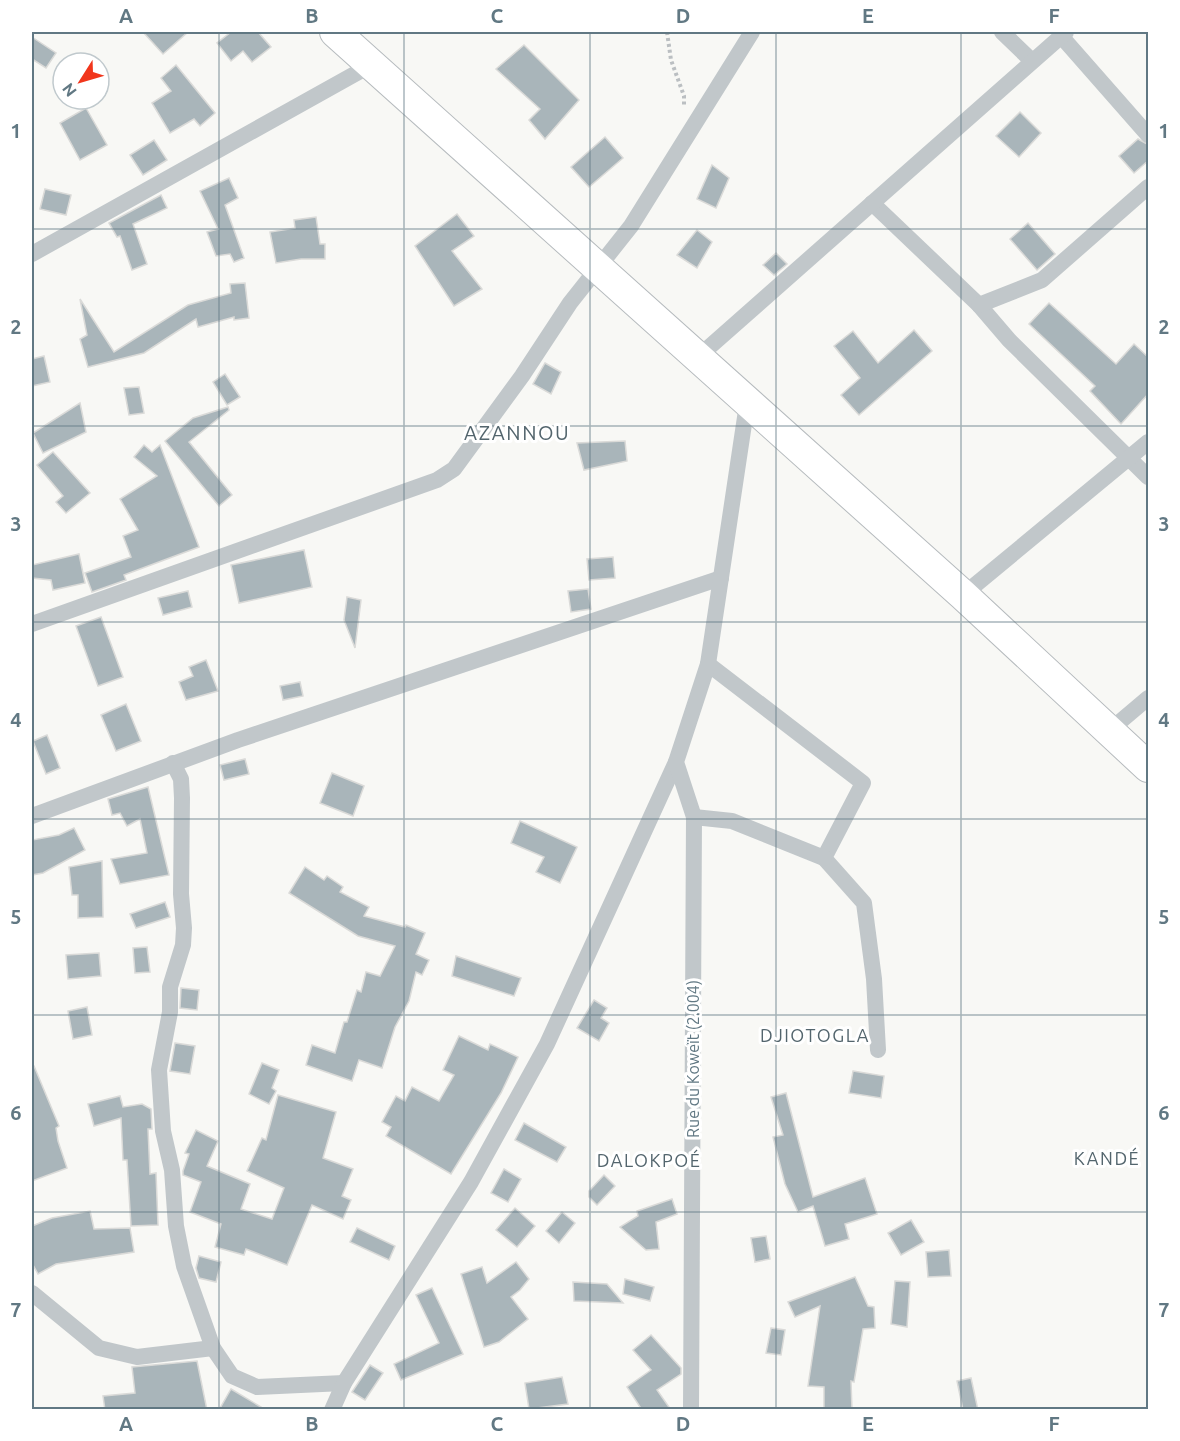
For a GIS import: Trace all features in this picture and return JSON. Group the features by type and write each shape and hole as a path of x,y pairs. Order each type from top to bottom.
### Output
{"highway":[{"path":"335,32 698,357 747,404 963,595 1149,766"}],"street":[{"path":"32,624 447,475 466,454 598,267 631,226 685,136 752,32"},
{"path":"1002,32 1032,61"},
{"path":"698,357 1063,34 1149,135"},
{"path":"32,254 371,65"},
{"path":"979,305 1042,280 1149,187"},
{"path":"872,203 979,305 1009,340 1149,477"},
{"path":"332,1410 344,1383 471,1182 547,1044 676,762 708,664 747,404"},
{"path":"963,595 1127,457 1149,442"},
{"path":"32,816 173,763 630,607 721,579"},
{"path":"708,664 863,783 824,858"},
{"path":"1109,731 1149,698"},
{"name":"Rue du Koweït (2.004)","path":"676,762 694,817 691,1410"},
{"path":"173,763 181,780 181,894 184,928 183,945 170,987 170,1012 159,1070 160,1110 172,1170 176,1226 184,1266 213,1348 232,1376 257,1387 344,1383"},
{"path":"694,817 732,821 824,858 864,903 874,979 878,1050"},
{"path":"32,1293 70,1327 99,1348 137,1357 213,1348"}],"path":[{"path":"667,32 671,60 684,96 685,136"}],"building":[{"path":"143,32 188,32 163,54"},
{"path":"231,32 258,32 271,47 252,62 243,51 231,61 217,43"},
{"path":"32,37 53,51 51,51 51,60 46,68 32,59"},
{"path":"524,45 579,100 545,139 529,120 540,109 496,69"},
{"path":"176,65 215,113 200,126 194,119 170,133 152,103 171,91 161,78"},
{"path":"81,111 88,111 107,145 80,160 60,123"},
{"path":"1020,112 1041,133 1019,157 996,136"},
{"path":"605,137 623,158 589,187 571,167"},
{"path":"1138,139 1149,145 1149,160 1134,173 1119,156"},
{"path":"154,140 167,160 143,175 130,155"},
{"path":"712,165 729,178 716,208 697,199"},
{"path":"229,178 238,198 225,205 244,258 234,262 230,254 216,256 207,232 218,229 200,191"},
{"path":"45,189 71,195 66,215 40,209"},
{"path":"161,195 167,208 133,224 147,264 132,270 120,236 117,237 109,223"},
{"path":"457,214 474,236 452,251 482,289 454,306 415,246"},
{"path":"316,217 320,244 325,244 325,259 301,259 276,263 270,232 295,228 294,220"},
{"path":"1028,223 1055,254 1037,270 1010,239"},
{"path":"697,230 712,242 697,268 677,255"},
{"path":"776,253 787,264 774,275 763,265"},
{"path":"245,283 249,318 234,320 234,317 198,327 196,319 144,353 88,367 80,339 87,335 80,299 114,352 188,305 231,293 230,284"},
{"path":"1049,303 1116,364 1134,344 1149,358 1149,393 1121,424 1090,391 1095,386 1029,324"},
{"path":"914,330 932,351 859,415 841,395 860,378 834,346 853,331 878,363"},
{"path":"44,356 50,382 32,386 32,359"},
{"path":"545,363 561,372 551,394 533,384"},
{"path":"225,374 240,397 227,405 213,382"},
{"path":"139,387 144,413 129,415 124,388"},
{"path":"80,403 86,432 43,453 33,433"},
{"path":"228,407 229,410 189,442 232,495 219,506 165,441 193,418"},
{"path":"625,441 627,461 584,470 577,443"},
{"path":"144,445 152,452 160,445 199,547 124,575 126,580 92,592 85,573 131,557 123,536 138,530 120,499 157,476 134,457"},
{"path":"53,452 90,493 66,513 56,502 63,496 37,465"},
{"path":"304,550 312,587 239,603 231,565"},
{"path":"79,554 85,583 53,590 51,580 32,578 32,565"},
{"path":"613,557 615,578 589,580 587,559"},
{"path":"588,589 591,609 571,612 568,591"},
{"path":"188,591 192,607 163,615 158,598"},
{"path":"347,597 361,600 355,648 344,620"},
{"path":"101,617 123,677 98,686 76,626"},
{"path":"206,660 218,691 186,700 179,682 193,676 189,667"},
{"path":"300,682 303,696 283,700 280,686"},
{"path":"126,704 141,741 116,751 101,715"},
{"path":"47,735 60,768 46,774 33,741"},
{"path":"245,759 249,774 224,780 220,765"},
{"path":"332,773 364,786 353,816 320,803"},
{"path":"148,787 169,875 120,884 111,859 147,853 140,819 127,826 120,813 112,815 108,799"},
{"path":"520,821 577,847 560,883 536,872 544,857 511,843"},
{"path":"74,828 85,850 43,873 32,875 32,840 59,835"},
{"path":"102,861 103,917 78,918 78,895 72,895 69,867"},
{"path":"305,867 324,880 327,876 343,887 340,892 369,907 364,916 405,927 406,925 425,933 416,954 429,960 422,975 416,972 409,1001 395,1027 382,1068 359,1060 352,1081 306,1065 312,1045 335,1053 344,1022 347,1022 357,990 361,992 366,972 380,976 395,946 358,936 289,893"},
{"path":"165,902 170,917 136,928 130,914"},
{"path":"147,947 150,972 135,973 133,948"},
{"path":"99,953 101,976 68,979 66,955"},
{"path":"456,956 521,978 514,996 452,976"},
{"path":"181,988 199,990 197,1010 180,1008"},
{"path":"594,1000 607,1008 601,1018 609,1023 599,1041 577,1028"},
{"path":"87,1007 92,1035 73,1039 68,1011"},
{"path":"459,1036 488,1050 490,1044 518,1057 501,1093 451,1174 386,1136 391,1127 382,1122 396,1096 405,1101 412,1087 439,1101 454,1075 443,1070"},
{"path":"175,1043 195,1046 190,1074 170,1071"},
{"path":"262,1063 279,1070 272,1088 276,1091 269,1104 249,1094"},
{"path":"32,1066 34,1066 59,1126 56,1128 58,1141 67,1168 32,1181"},
{"path":"853,1071 884,1076 881,1098 849,1093"},
{"path":"786,1093 813,1197 865,1178 877,1214 845,1224 849,1239 825,1246 813,1206 798,1212 785,1184 773,1137 783,1135 771,1097"},
{"path":"278,1095 336,1112 323,1158 353,1169 342,1196 351,1200 343,1219 312,1205 287,1265 246,1249 244,1255 215,1247 221,1224 190,1212 201,1182 183,1175 189,1154 185,1153 196,1130 218,1141 207,1166 250,1184 241,1209 272,1219 284,1188 247,1171 262,1138 266,1140"},
{"path":"120,1096 123,1107 142,1104 151,1109 152,1129 148,1129 150,1174 156,1173 158,1225 131,1226 127,1160 123,1160 121,1118 94,1126 88,1104"},
{"path":"524,1123 566,1147 557,1162 515,1140"},
{"path":"504,1169 521,1179 508,1202 491,1193"},
{"path":"604,1175 615,1186 597,1205 589,1197 589,1191"},
{"path":"672,1199 677,1214 656,1222 659,1249 646,1250 620,1227 638,1216 637,1211"},
{"path":"515,1208 535,1226 517,1247 496,1230"},
{"path":"90,1211 94,1229 130,1228 134,1252 56,1264 38,1274 32,1263 32,1226 52,1218"},
{"path":"562,1212 575,1223 559,1243 546,1231"},
{"path":"911,1220 924,1242 901,1255 888,1233"},
{"path":"357,1228 395,1246 389,1260 350,1242"},
{"path":"766,1236 770,1259 755,1262 751,1238"},
{"path":"949,1250 951,1276 928,1277 926,1252"},
{"path":"199,1256 221,1262 216,1282 199,1278 196,1268"},
{"path":"516,1262 529,1279 511,1297 528,1319 499,1342 484,1347 461,1274 482,1267 487,1283"},
{"path":"855,1277 868,1306 874,1307 875,1328 863,1329 854,1382 851,1381 852,1410 824,1410 824,1387 808,1386 820,1306 795,1317 788,1302"},
{"path":"625,1279 654,1287 650,1301 623,1294"},
{"path":"895,1281 910,1282 907,1327 891,1324"},
{"path":"573,1282 607,1284 623,1303 574,1301"},
{"path":"432,1288 463,1354 401,1380 394,1364 439,1343 416,1295"},
{"path":"771,1328 785,1330 781,1355 766,1353"},
{"path":"651,1335 681,1368 681,1374 657,1390 671,1410 642,1410 627,1387 651,1370 633,1350"},
{"path":"197,1361 207,1410 105,1410 103,1396 135,1393 132,1367"},
{"path":"370,1365 383,1373 365,1400 352,1392"},
{"path":"562,1377 568,1404 529,1409 525,1383"},
{"path":"971,1378 978,1410 963,1410 957,1381"},
{"path":"231,1389 266,1410 219,1410"}],"district":[{"name":"AZANNOU","path":"517,433"},
{"name":"DJIOTOGLA","path":"815,1036"},
{"name":"KANDÉ","path":"1107,1159"},
{"name":"DALOKPOÉ","path":"649,1161"}]}
